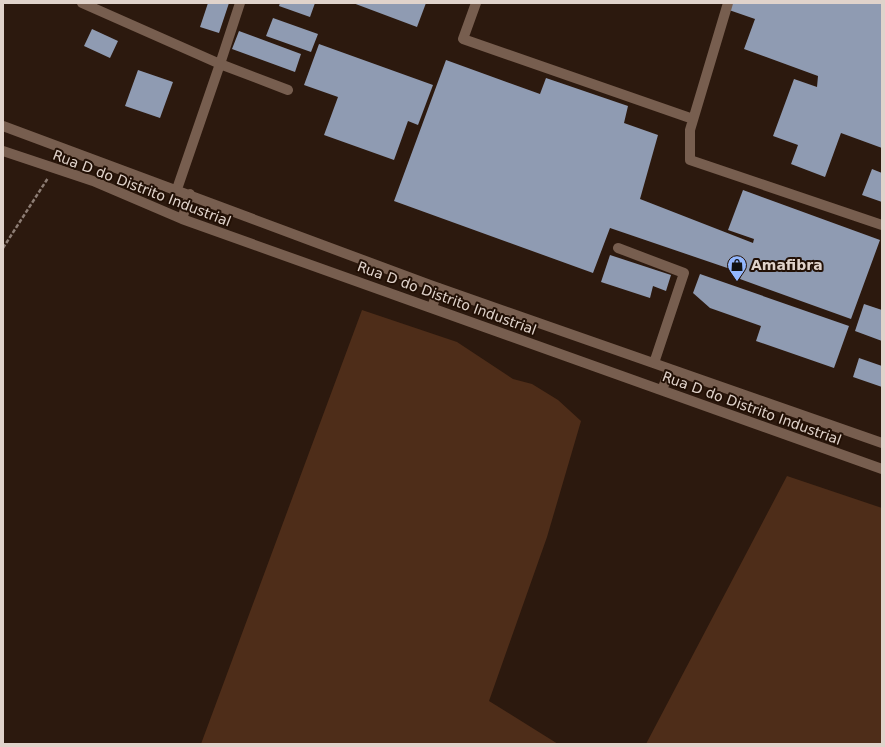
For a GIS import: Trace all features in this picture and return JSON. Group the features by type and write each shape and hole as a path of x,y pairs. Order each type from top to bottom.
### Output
{"street":[{"path":"82,3 220,64 288,90"},
{"path":"176,189 240,3"},
{"path":"476,3 463,39 693,119"},
{"path":"728,3 690,130 690,160 882,225"},
{"name":"Rua D do Distrito Industrial","path":"3,126 190,194 439,288 882,443"},
{"name":"Rua D do Distrito Industrial","path":"3,151 53,169 93,181 182,219 432,307 882,469"},
{"path":"182,219 190,194"},
{"path":"618,248 684,272 654,363"},
{"path":"432,307 439,288"},
{"path":"662,390 670,369"}],"path":[{"path":"3,248 53,169"}],"shaded area":[{"path":"362,310 457,342 513,379 532,384 558,400 581,421 547,537 489,701 558,744 201,744"},
{"path":"787,476 882,508 882,744 646,744"}],"building":[{"path":"208,3 229,3 219,33 200,27"},
{"path":"280,3 315,3 310,17 279,6"},
{"path":"353,3 426,3 417,27"},
{"path":"731,3 882,3 882,148 841,133 825,177 791,164 798,145 773,136 794,79 817,87 818,76 744,49 755,19 729,10"},
{"path":"273,18 318,34 311,52 266,36"},
{"path":"92,29 118,41 110,58 84,46"},
{"path":"239,31 301,54 295,72 232,49"},
{"path":"319,44 433,85 418,125 408,121 394,160 324,135 338,97 304,85"},
{"path":"446,60 540,94 546,78 628,106 624,123 658,135 640,199 753,243 754,239 728,230 743,190 880,240 851,319 740,279 742,273 610,228 593,273 394,201"},
{"path":"138,70 173,82 160,118 125,106"},
{"path":"872,169 882,173 882,202 862,195"},
{"path":"610,255 671,275 666,291 653,286 650,298 601,282"},
{"path":"700,274 849,326 834,368 756,341 761,326 710,308 693,293"},
{"path":"864,304 882,310 882,341 855,331"},
{"path":"859,358 882,366 882,387 853,377"}],"place":[{"name":"Amafibra","path":"737,282"}]}
